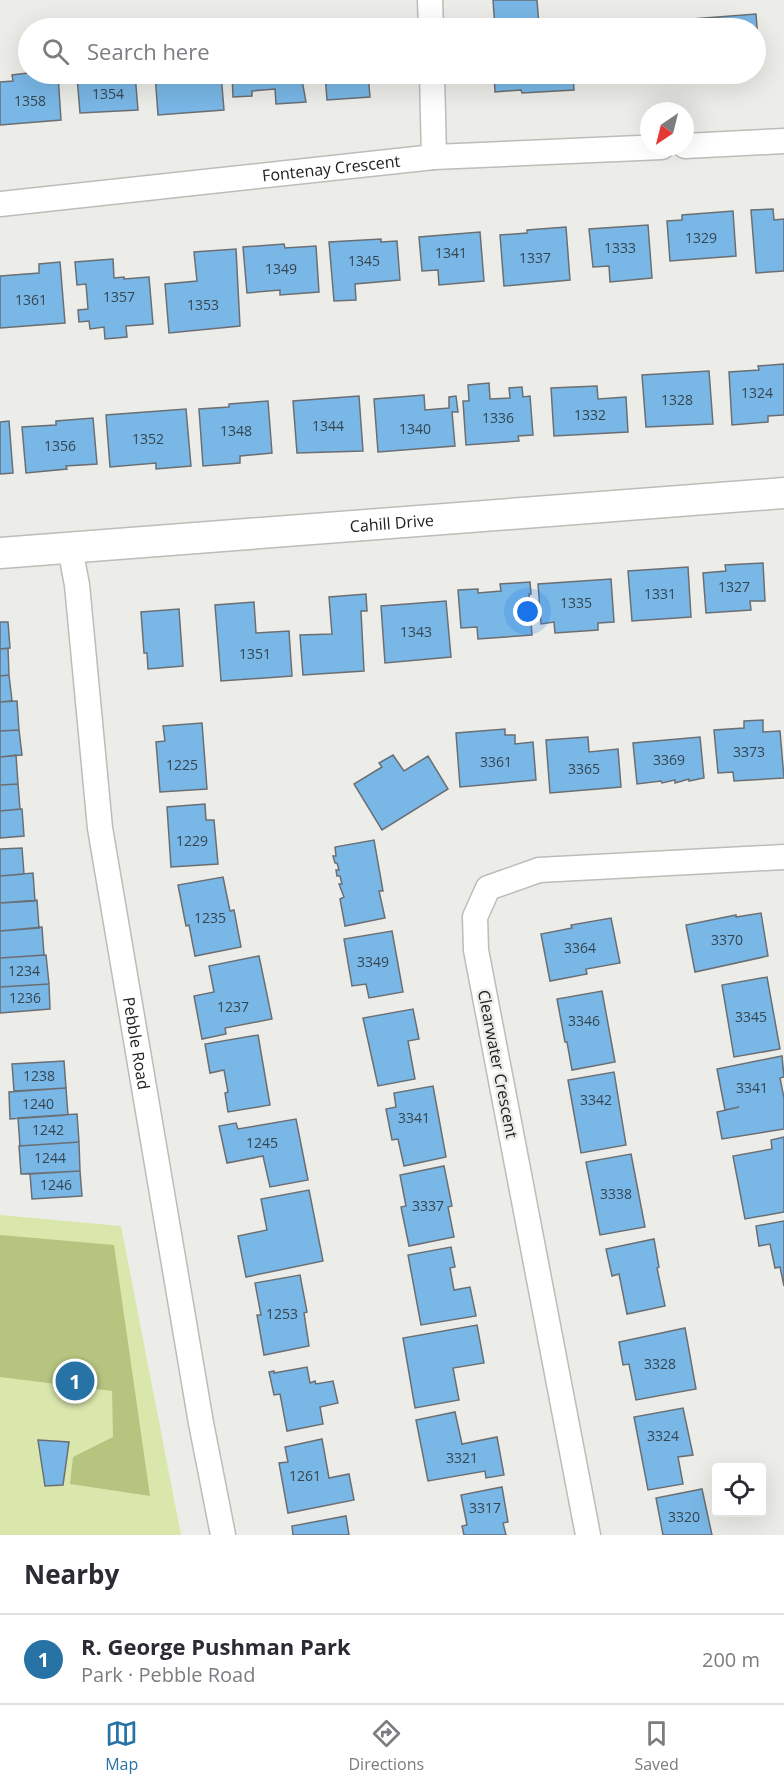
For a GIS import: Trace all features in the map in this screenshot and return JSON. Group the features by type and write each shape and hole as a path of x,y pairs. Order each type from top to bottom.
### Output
{"street":[{"path":"430,0 431,18"},
{"path":"432,84 434,157"},
{"path":"694,146 784,141"},
{"name":"Fontenay Crescent","path":"0,204 434,157 640,148"},
{"name":"Cahill Drive","path":"0,554 784,494"},
{"name":"Pebble Road","path":"70,548 77,585 100,828 201,1423 223,1535"},
{"name":"Clearwater Crescent","path":"588,1535 476,950 475,916 488,888 539,870 784,857"}],"green space":[{"path":"0,1215 121,1226 181,1535 0,1535"},
{"path":"0,1235 114,1245 150,1496 70,1484 73,1457 113,1437 112,1391 0,1377"}],"building":[{"path":"493,0 537,0 538,18 494,18"},
{"path":"756,14 756,18 705,18"},
{"path":"18,74 18,84 59,84 61,120 0,125 0,82 13,81 12,75"},
{"path":"78,84 136,84 138,110 80,113"},
{"path":"156,84 222,84 224,110 158,115"},
{"path":"232,84 303,84 306,102 276,104 275,89 252,91 252,96 233,97"},
{"path":"326,84 369,84 370,97 327,100"},
{"path":"495,84 574,84 574,90 495,92"},
{"path":"773,209 774,220 784,219 784,271 756,273 751,210"},
{"path":"733,211 736,256 670,261 667,221 682,220 682,215"},
{"path":"648,225 652,278 610,282 609,266 593,267 589,229"},
{"path":"566,227 570,280 504,286 500,235"},
{"path":"480,232 484,281 439,285 438,270 422,271 419,237"},
{"path":"381,239 381,242 397,241 400,280 355,284 356,300 334,301 329,242"},
{"path":"284,244 285,248 316,246 319,292 280,295 280,290 247,293 243,247"},
{"path":"236,249 240,326 169,333 165,284 197,281 194,252"},
{"path":"113,259 114,278 149,277 153,324 126,326 127,337 105,339 104,327 90,329 89,321 79,322 78,310 88,309 86,284 77,285 75,262"},
{"path":"60,262 65,323 0,328 0,276 39,273 39,264"},
{"path":"784,364 784,415 768,416 768,422 732,425 729,372 759,370 758,366"},
{"path":"709,371 713,424 646,427 642,375"},
{"path":"489,383 490,399 510,398 509,388 522,387 523,397 530,396 533,435 518,436 519,441 466,445 463,401 469,401 468,385"},
{"path":"597,386 598,399 626,397 628,432 554,436 551,388"},
{"path":"424,395 425,410 449,408 449,397 456,396 458,412 452,412 455,446 378,452 374,399"},
{"path":"359,396 363,451 297,453 293,401"},
{"path":"268,401 272,453 240,456 240,463 203,466 199,409"},
{"path":"186,409 191,466 156,469 156,463 110,467 106,415"},
{"path":"93,418 97,464 66,466 67,469 26,473 22,427 56,425 56,421"},
{"path":"9,421 13,473 0,474 0,422"},
{"path":"763,563 765,601 750,601 751,610 706,613 703,573 726,571 725,565"},
{"path":"688,567 691,617 632,621 628,571"},
{"path":"611,579 614,622 598,623 598,630 555,633 554,622 541,624 538,584"},
{"path":"530,582 532,635 478,639 477,627 461,628 458,590 478,589 478,593 501,591 500,584"},
{"path":"366,594 367,611 361,611 364,671 303,675 300,635 332,634 329,597"},
{"path":"446,601 451,657 385,663 381,606"},
{"path":"254,602 256,633 289,631 292,676 221,681 215,605"},
{"path":"179,609 183,666 148,669 147,653 144,653 141,612"},
{"path":"0,622 8,622 10,648 0,649"},
{"path":"8,648 9,675 0,676 0,649"},
{"path":"9,675 12,701 0,702 0,676"},
{"path":"17,701 19,730 0,731 0,702"},
{"path":"763,720 763,732 780,731 784,778 734,781 733,772 718,773 714,730 744,728 744,721"},
{"path":"202,723 207,789 160,792 156,742 165,741 163,726"},
{"path":"505,729 505,735 515,735 515,744 533,742 536,780 460,787 456,733"},
{"path":"19,730 22,755 0,757 0,731"},
{"path":"588,737 589,752 618,749 621,787 550,793 546,740"},
{"path":"700,737 704,778 675,783 675,780 637,784 633,743"},
{"path":"16,755 18,784 0,785 0,757"},
{"path":"393,755 404,771 428,756 448,789 382,830 354,784 382,767 379,763"},
{"path":"18,784 20,809 0,811 0,785"},
{"path":"205,804 206,820 214,820 218,864 171,867 167,807"},
{"path":"22,809 24,836 0,838 0,811"},
{"path":"374,840 383,891 379,891 385,918 345,926 340,899 344,897 339,884 342,884 340,876 337,876 336,870 339,870 333,856 336,856 335,847"},
{"path":"22,848 24,874 0,876 0,849"},
{"path":"33,873 35,901 0,903 0,876"},
{"path":"223,877 230,911 234,910 241,947 195,956 178,885"},
{"path":"37,900 39,928 0,931 0,903"},
{"path":"761,913 768,956 695,972 686,925 736,915 736,917"},
{"path":"611,918 620,963 586,969 587,974 550,981 541,934 572,928 571,925"},
{"path":"42,927 44,955 0,958 0,931"},
{"path":"392,931 403,992 369,998 366,984 352,986 344,939"},
{"path":"46,955 49,984 0,987 0,958"},
{"path":"259,956 272,1019 225,1028 226,1034 202,1039 194,996 214,992 209,966"},
{"path":"767,977 780,1049 734,1057 722,985"},
{"path":"49,984 50,1009 0,1013 0,987"},
{"path":"602,991 615,1062 572,1070 557,999"},
{"path":"413,1009 419,1039 408,1041 415,1079 378,1086 363,1018"},
{"path":"258,1035 270,1105 228,1112 225,1093 228,1092 224,1070 210,1073 205,1044"},
{"path":"782,1056 784,1077 780,1078 784,1098 784,1129 722,1139 717,1112 739,1107 725,1110 717,1069"},
{"path":"64,1061 66,1088 14,1091 12,1064"},
{"path":"614,1072 626,1145 581,1153 568,1080"},
{"path":"433,1086 446,1157 404,1166 398,1139 392,1140 386,1109 396,1107 394,1093"},
{"path":"66,1088 68,1115 10,1119 9,1092"},
{"path":"77,1114 79,1142 20,1146 18,1118"},
{"path":"296,1119 308,1180 270,1187 263,1156 227,1163 219,1126 236,1123 238,1129"},
{"path":"784,1137 784,1212 745,1219 733,1156 772,1149 771,1140"},
{"path":"79,1142 80,1171 21,1174 19,1146"},
{"path":"631,1154 645,1227 600,1235 586,1162"},
{"path":"444,1166 452,1206 448,1207 454,1237 409,1246 401,1207 406,1206 400,1175"},
{"path":"80,1171 82,1196 32,1199 30,1174"},
{"path":"309,1190 323,1261 246,1277 238,1236 267,1230 261,1199"},
{"path":"784,1221 784,1286 780,1267 775,1268 770,1244 759,1246 756,1226"},
{"path":"654,1239 665,1306 627,1314 619,1274 612,1276 606,1249"},
{"path":"451,1247 455,1267 450,1268 454,1290 470,1287 476,1316 421,1325 408,1255"},
{"path":"300,1275 307,1312 304,1313 309,1346 264,1355 257,1315 261,1315 255,1283"},
{"path":"477,1325 484,1363 453,1368 459,1400 415,1408 403,1338"},
{"path":"685,1328 696,1389 636,1400 629,1364 623,1365 619,1342"},
{"path":"307,1367 310,1383 333,1381 338,1403 320,1407 323,1424 287,1431 280,1394 274,1395 269,1372"},
{"path":"683,1408 693,1455 678,1457 683,1484 648,1490 634,1417"},
{"path":"455,1412 462,1444 497,1437 504,1475 486,1478 485,1471 428,1481 416,1420"},
{"path":"322,1439 329,1478 349,1474 354,1500 288,1513 279,1463 288,1462 285,1447"},
{"path":"38,1440 69,1442 63,1485 45,1486"},
{"path":"502,1487 508,1522 503,1523 506,1535 464,1535 462,1526 467,1525 461,1495"},
{"path":"702,1489 712,1535 663,1535 656,1498"},
{"path":"346,1516 349,1535 293,1535 292,1526"}],"place":[{"name":"R. George Pushman Park","path":"75,1381"}]}
